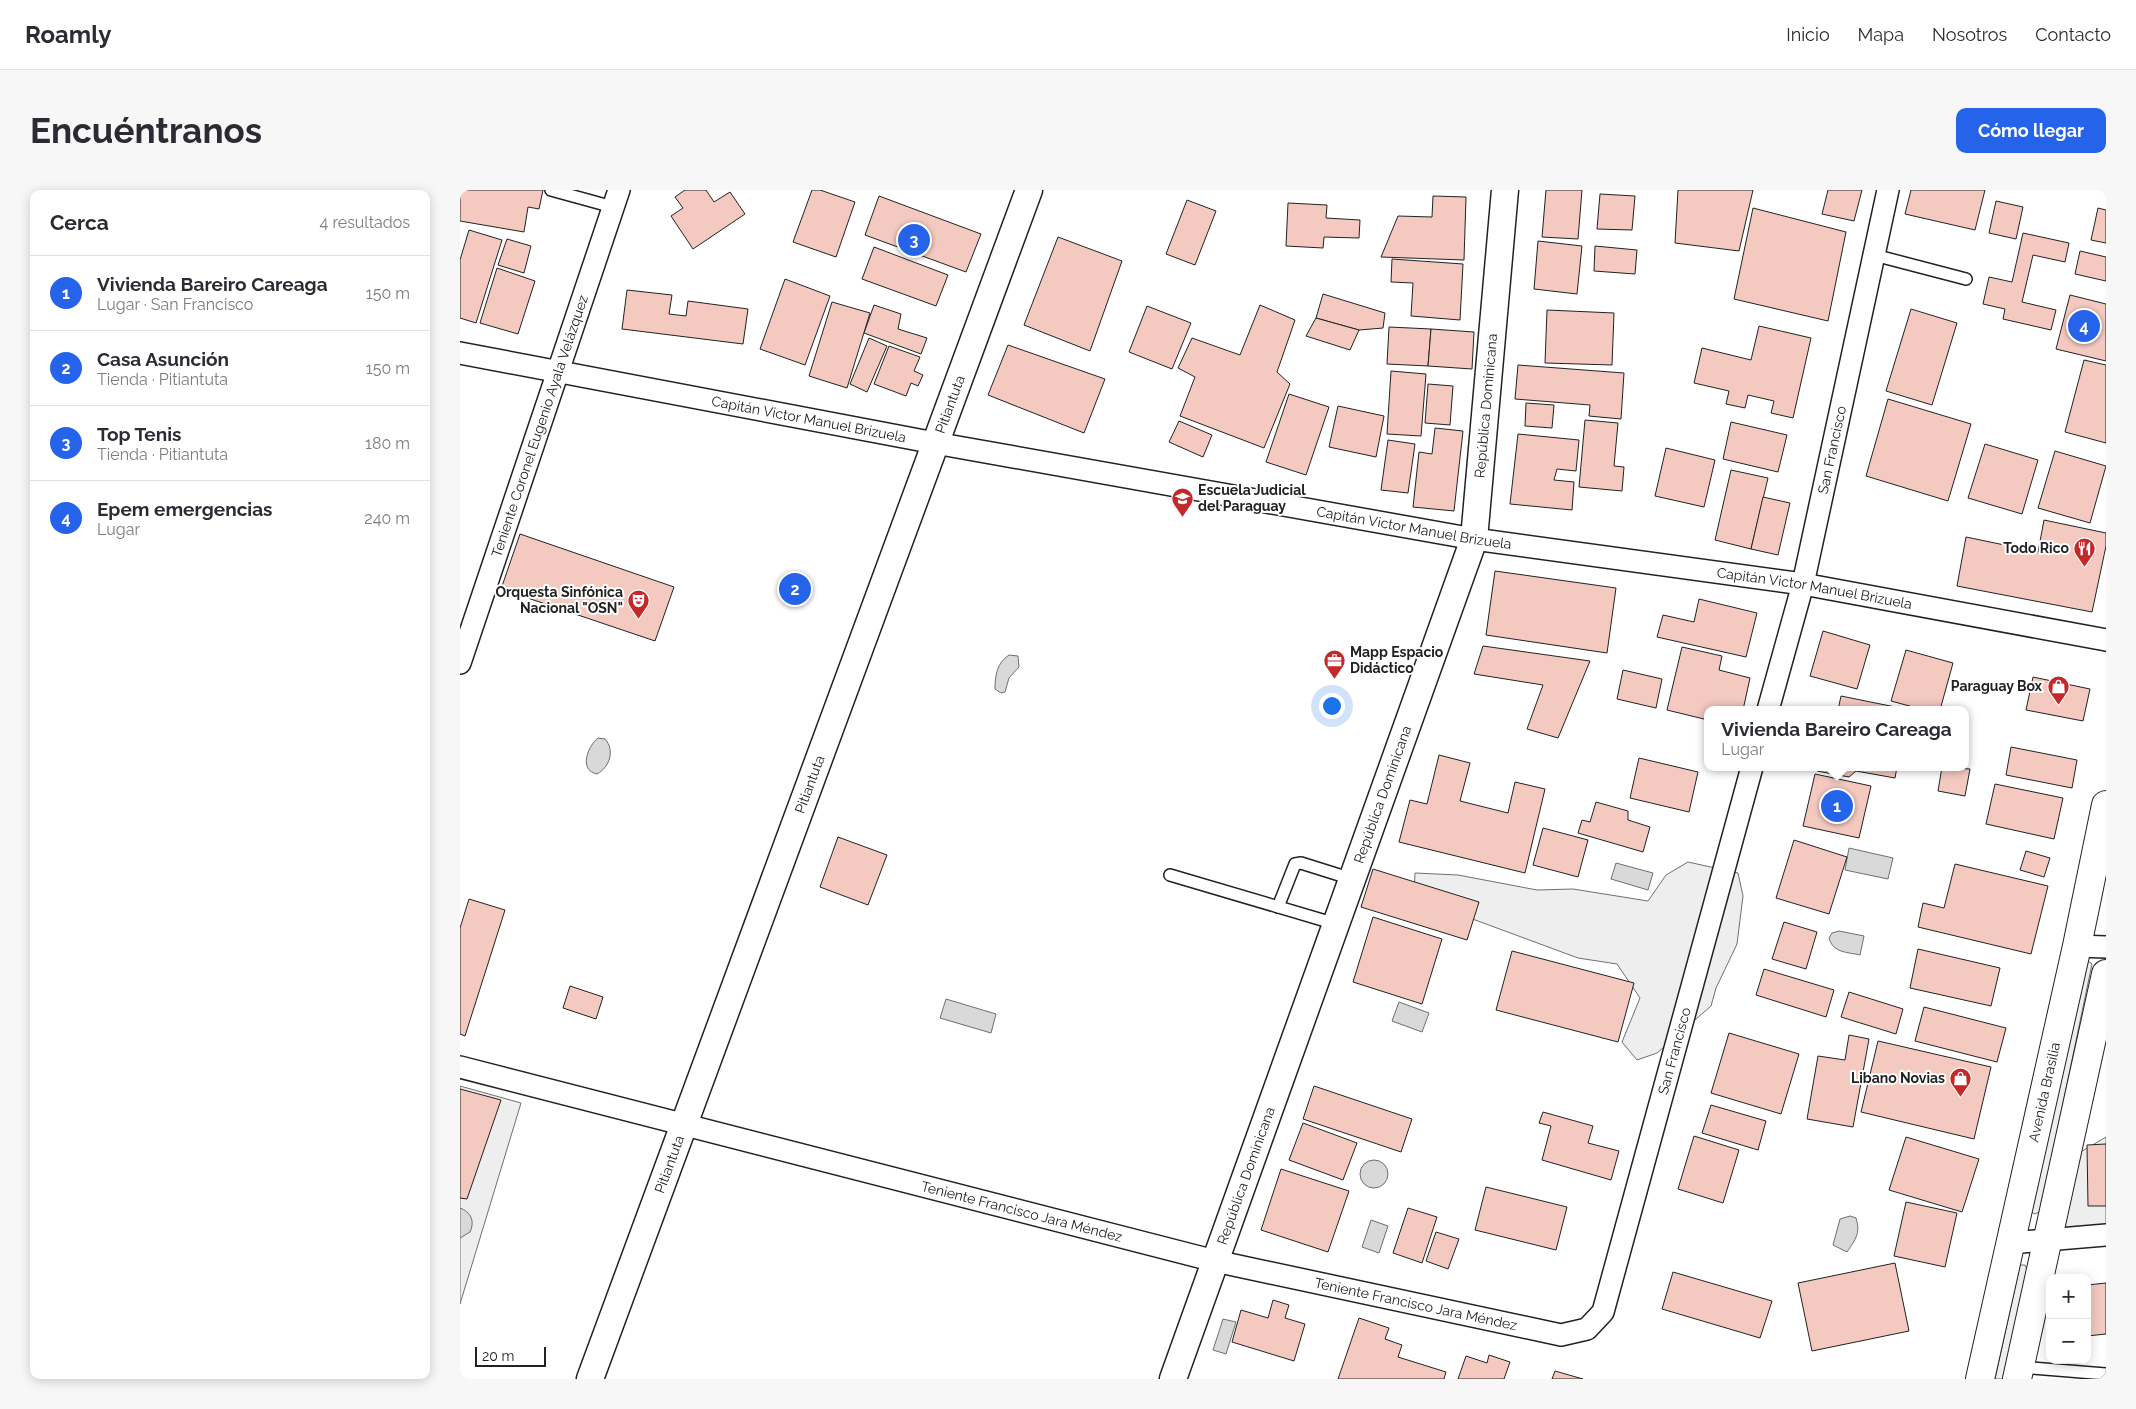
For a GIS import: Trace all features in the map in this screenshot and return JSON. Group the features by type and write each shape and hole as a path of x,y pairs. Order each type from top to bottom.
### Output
{"main road":[{"name":"Avenida Brasilia","path":"1980,1379 2077,946 2106,805"},
{"path":"2018,1373 2047,1240 2093,1052 2106,974"}],"street":[{"name":"Pitiantuta","path":"590,1379 1029,190"},
{"name":"República Dominicana","path":"1173,1379 1474,539 1506,190"},
{"name":"San Francisco","path":"1769,706 1803,584 1888,190"},
{"name":"Teniente Coronel Eugenio Ayala Velázquez","path":"460,663 616,198"},
{"name":"Capitán Victor Manuel Brizuela","path":"460,353 935,443 1474,539 1803,584 2106,640"},
{"name":"San Francisco","path":"1587,1329 1603,1312 1751,771"},
{"path":"2077,946 2106,947"},
{"name":"Teniente Francisco Jara Méndez","path":"460,1067 1214,1261 1561,1335 1587,1329"},
{"path":"2010,1243 2106,1235"}],"lane":[{"path":"551,190 616,198"},
{"path":"1874,255 1966,279"},
{"path":"1278,907 1295,864 1302,863 1352,879"},
{"path":"1170,875 1336,924"},
{"path":"2018,1373 2106,1374"}],"shaded area":[{"path":"1009,655 1018,656 1019,667 1009,678 1005,692 1001,693 995,689 996,674 999,666"},
{"path":"598,738 605,739 608,743 610,758 605,767 597,774 591,772 586,763 588,752"},
{"path":"1849,848 1893,858 1888,879 1845,870"},
{"path":"1688,862 1738,873 1743,896 1737,944 1716,988 1711,1006 1657,1053 1637,1060 1622,1042 1640,998 1617,964 1578,958 1432,904 1414,895 1415,873 1458,875 1537,890 1573,889 1648,901 1666,875"},
{"path":"1616,863 1653,873 1648,890 1611,879"},
{"path":"1839,931 1864,936 1860,955 1841,951 1834,947 1829,938 1832,933"},
{"path":"2088,961 2092,964 2048,1175 2072,1157 2106,1137 2106,1246 2092,1245 2079,1238 2058,1218 2040,1215 2039,1212 2035,1214 2031,1212"},
{"path":"946,999 996,1014 991,1033 940,1018"},
{"path":"1399,1002 1429,1013 1422,1032 1392,1021"},
{"path":"460,1086 521,1103 460,1304"},
{"path":"1374,1160 1384,1164 1388,1174 1384,1184 1374,1188 1364,1184 1360,1174 1364,1164"},
{"path":"460,1208 469,1214 472,1224 470,1232 460,1238"},
{"path":"1850,1216 1856,1218 1858,1228 1855,1240 1847,1252 1833,1245 1840,1219"},
{"path":"1371,1220 1388,1226 1379,1253 1362,1247"},
{"path":"2020,1265 2025,1265 2027,1269 2004,1379 1995,1379"},
{"path":"1223,1319 1236,1322 1226,1354 1213,1350"}],"building":[{"path":"460,190 543,190 539,209 528,207 524,232 460,221"},
{"path":"685,190 706,190 714,202 730,192 745,214 693,249 671,216 683,208 675,197"},
{"path":"812,190 820,190 855,202 836,257 793,242"},
{"path":"1546,190 1582,190 1578,239 1542,237"},
{"path":"1678,190 1753,190 1739,251 1675,243"},
{"path":"1828,190 1862,190 1854,221 1822,214"},
{"path":"1911,190 1985,190 1975,230 1905,214"},
{"path":"1600,194 1635,196 1632,230 1597,229"},
{"path":"879,196 981,234 966,272 865,235"},
{"path":"1433,196 1466,197 1464,260 1381,257 1398,216 1432,217"},
{"path":"1187,200 1216,211 1195,265 1166,254"},
{"path":"1996,201 2023,207 2016,239 1989,233"},
{"path":"1288,203 1327,205 1326,218 1360,220 1359,238 1324,237 1323,248 1286,246"},
{"path":"1753,208 1846,232 1828,321 1734,299"},
{"path":"2098,208 2106,210 2106,243 2091,240"},
{"path":"469,230 502,240 476,323 460,318 460,260"},
{"path":"2023,233 2069,243 2065,262 2033,255 2022,302 2056,310 2051,330 2003,319 2005,309 1983,304 1989,277 2012,282"},
{"path":"1058,237 1122,261 1090,351 1024,325"},
{"path":"507,239 531,246 524,273 498,265"},
{"path":"1538,241 1582,246 1577,294 1534,289"},
{"path":"1595,246 1637,250 1635,274 1594,271"},
{"path":"874,247 948,275 936,306 862,279"},
{"path":"2080,251 2106,257 2106,281 2075,274"},
{"path":"1392,259 1463,264 1460,320 1411,316 1413,283 1391,282"},
{"path":"497,268 535,281 518,334 480,323"},
{"path":"785,279 830,296 805,365 760,349"},
{"path":"627,290 672,295 669,314 686,316 688,301 748,309 743,344 622,329"},
{"path":"1323,294 1385,313 1383,328 1359,330 1316,318"},
{"path":"2070,295 2106,304 2106,361 2056,349"},
{"path":"832,302 870,313 847,388 809,376"},
{"path":"874,305 901,314 898,329 927,338 921,354 864,333"},
{"path":"1260,305 1295,320 1277,372 1290,384 1264,448 1180,416 1195,377 1178,368 1192,338 1240,355"},
{"path":"1147,306 1191,323 1172,369 1129,352"},
{"path":"1911,309 1957,323 1932,405 1886,391"},
{"path":"1547,310 1614,313 1612,365 1545,363"},
{"path":"1316,318 1359,330 1350,350 1306,336"},
{"path":"1759,326 1811,338 1793,418 1771,413 1774,401 1748,395 1745,408 1726,404 1729,391 1694,383 1702,348 1751,360"},
{"path":"1389,327 1431,329 1428,366 1387,364"},
{"path":"1431,329 1474,332 1472,369 1428,366"},
{"path":"869,338 887,346 867,392 850,384"},
{"path":"1008,345 1105,379 1084,433 988,395"},
{"path":"889,346 920,357 914,371 923,375 918,386 911,383 906,396 874,384"},
{"path":"2084,360 2106,365 2106,443 2065,432"},
{"path":"1518,365 1624,373 1621,419 1589,416 1590,405 1515,399"},
{"path":"1391,371 1426,374 1421,436 1387,434"},
{"path":"1428,384 1453,386 1450,425 1425,423"},
{"path":"1289,394 1329,407 1306,475 1266,462"},
{"path":"1888,399 1971,424 1948,501 1866,476"},
{"path":"1526,403 1554,405 1552,428 1525,426"},
{"path":"1338,406 1384,416 1376,457 1329,447"},
{"path":"1585,420 1618,423 1614,466 1624,467 1622,491 1579,487"},
{"path":"1179,421 1212,435 1203,457 1169,442"},
{"path":"1731,422 1787,435 1778,472 1723,459"},
{"path":"1435,428 1463,431 1454,511 1413,507 1419,452 1432,454"},
{"path":"1518,434 1579,440 1576,471 1557,469 1554,480 1574,482 1572,510 1510,504"},
{"path":"1388,440 1415,444 1408,493 1381,490"},
{"path":"1985,444 2038,460 2022,514 1968,498"},
{"path":"1666,448 1715,460 1704,507 1655,496"},
{"path":"2055,451 2106,466 2090,523 2038,508"},
{"path":"1731,470 1768,478 1751,549 1715,540"},
{"path":"1763,497 1790,503 1778,555 1751,549"},
{"path":"2044,520 2106,533 2106,546 2092,612 1957,586 1966,537 2038,552"},
{"path":"520,534 674,587 655,641 501,589"},
{"path":"1495,571 1616,588 1607,653 1486,635"},
{"path":"1699,599 1757,613 1746,657 1657,637 1663,615 1694,622"},
{"path":"1823,631 1870,645 1857,689 1810,676"},
{"path":"1483,646 1590,661 1558,738 1527,729 1543,685 1474,674"},
{"path":"1682,647 1722,656 1719,670 1750,678 1744,706 1704,706 1704,719 1667,710"},
{"path":"1906,650 1953,663 1941,706 1909,706 1891,701"},
{"path":"1623,670 1662,679 1656,708 1617,699"},
{"path":"2033,677 2090,689 2083,721 2026,710"},
{"path":"1841,696 1890,706 1839,706"},
{"path":"2011,747 2077,760 2072,788 2006,775"},
{"path":"1439,755 1470,763 1460,801 1508,813 1515,782 1545,789 1525,873 1399,842 1410,800 1427,804"},
{"path":"1639,758 1698,772 1689,812 1630,798"},
{"path":"1970,769 1965,796 1938,791 1941,771 1969,771"},
{"path":"1817,771 1856,771 1849,777"},
{"path":"1856,771 1896,771 1895,778"},
{"path":"1815,774 1871,786 1859,838 1803,826"},
{"path":"1995,784 2063,798 2054,839 1986,824"},
{"path":"1596,802 1628,811 1628,820 1650,827 1643,852 1578,833 1582,820 1590,822"},
{"path":"1543,828 1588,840 1578,877 1533,865"},
{"path":"838,837 887,855 868,905 820,887"},
{"path":"1794,840 1847,857 1829,914 1776,898"},
{"path":"2026,851 2050,858 2044,877 2020,870"},
{"path":"1955,864 2048,886 2031,954 1918,927 1923,903 1944,908"},
{"path":"1373,869 1479,902 1467,940 1361,907"},
{"path":"469,899 505,910 465,1036 460,1034 460,928"},
{"path":"1373,917 1442,939 1422,1004 1353,982"},
{"path":"1784,922 1817,932 1806,969 1772,959"},
{"path":"1918,949 2000,968 1991,1006 1910,988"},
{"path":"1512,951 1634,983 1618,1042 1496,1010"},
{"path":"1764,969 1834,990 1826,1017 1756,995"},
{"path":"570,986 603,997 596,1019 563,1008"},
{"path":"1849,992 1903,1009 1896,1034 1841,1017"},
{"path":"1924,1007 2006,1028 1997,1062 1915,1041"},
{"path":"1729,1033 1799,1054 1781,1114 1711,1093"},
{"path":"1849,1035 1869,1039 1853,1127 1807,1119 1818,1056 1845,1060"},
{"path":"1878,1041 1991,1067 1974,1139 1861,1112"},
{"path":"1314,1086 1412,1119 1401,1152 1303,1119"},
{"path":"460,1089 501,1100 467,1199 460,1198"},
{"path":"1711,1105 1766,1121 1758,1150 1702,1133"},
{"path":"1543,1112 1593,1126 1588,1143 1619,1151 1611,1180 1542,1160 1551,1126 1539,1123"},
{"path":"1303,1123 1357,1143 1343,1180 1289,1160"},
{"path":"1694,1136 1739,1150 1723,1203 1678,1189"},
{"path":"1906,1137 1979,1159 1962,1212 1889,1190"},
{"path":"2106,1144 2106,1206 2088,1206 2087,1145"},
{"path":"1281,1169 1349,1191 1328,1252 1261,1230"},
{"path":"1486,1187 1567,1207 1556,1250 1475,1230"},
{"path":"1906,1202 1957,1213 1945,1267 1894,1256"},
{"path":"1408,1208 1437,1217 1422,1263 1393,1253"},
{"path":"1436,1232 1459,1239 1448,1269 1426,1261"},
{"path":"1895,1263 1909,1331 1812,1351 1798,1283"},
{"path":"1673,1272 1772,1301 1760,1338 1662,1309"},
{"path":"2106,1283 2106,1334 2091,1336 2091,1285"},
{"path":"1273,1300 1289,1305 1285,1318 1305,1324 1294,1361 1232,1342 1241,1310 1268,1318"},
{"path":"1359,1318 1389,1328 1385,1339 1402,1345 1398,1357 1446,1372 1444,1379 1338,1379"},
{"path":"1489,1355 1510,1362 1504,1379 1458,1379 1466,1356 1487,1363"},
{"path":"1555,1371 1583,1379 1552,1379"}],"place":[{"name":"Top Tenis","path":"914,240"},
{"name":"Epem emergencias","path":"2084,326"},
{"name":"Escuela Judicial del Paraguay","path":"1182,517"},
{"name":"Todo Rico","path":"2085,567"},
{"name":"Casa Asunción","path":"795,589"},
{"name":"Orquesta Sinfónica Nacional \"OSN\"","path":"639,619"},
{"name":"Mapp Espacio Didáctico","path":"1334,679"},
{"name":"Paraguay Box","path":"2058,705"},
{"name":"Vivienda Bareiro Careaga","path":"1837,806"},
{"name":"Libano Novias","path":"1961,1097"}]}
